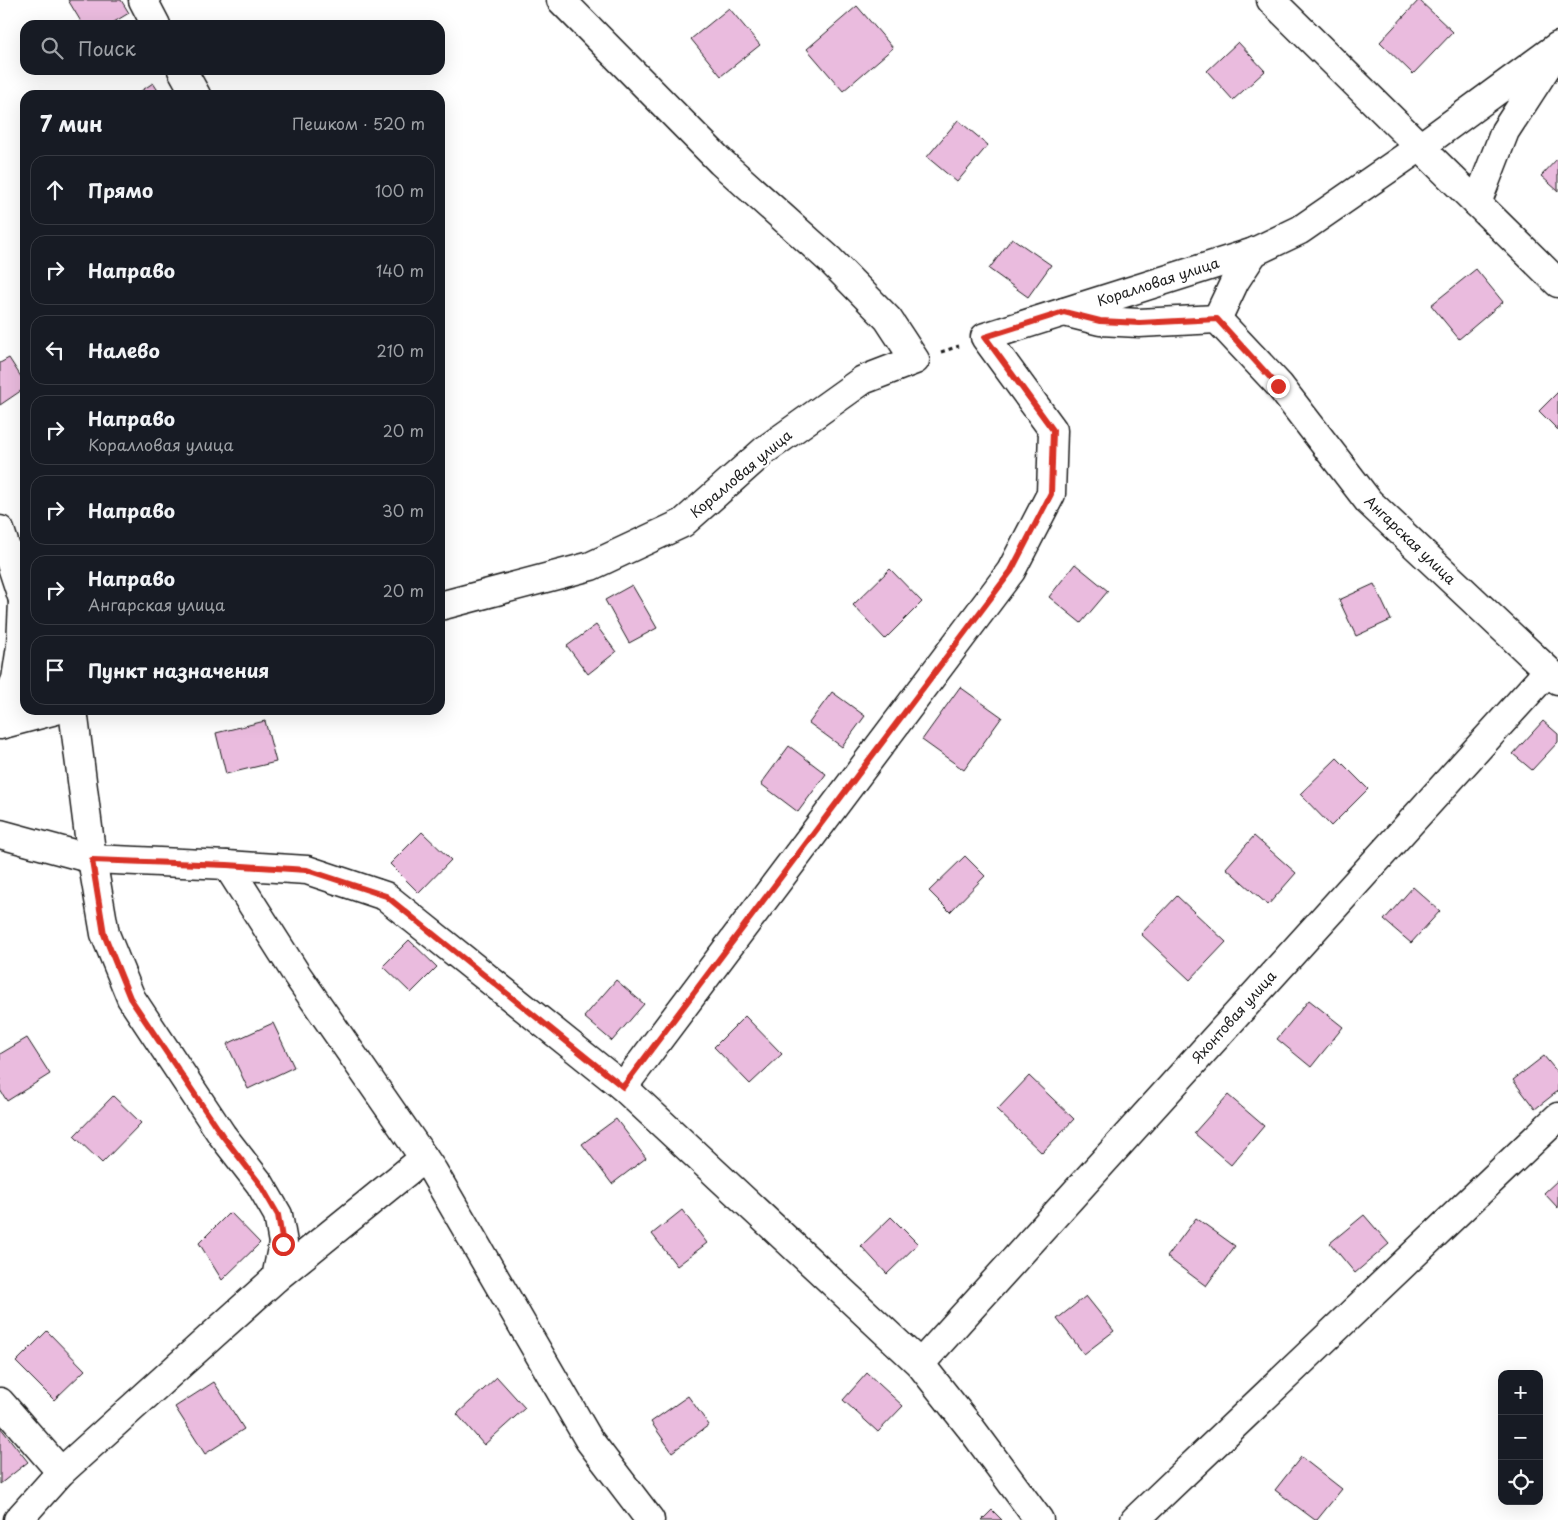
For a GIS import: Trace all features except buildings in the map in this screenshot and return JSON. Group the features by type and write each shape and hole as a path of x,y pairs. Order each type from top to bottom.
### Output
{"street":[{"path":"144,0 154,20"},
{"path":"561,0 721,162 830,260 888,319 916,360"},
{"path":"1271,0 1558,283"},
{"path":"1477,203 1505,131 1558,48"},
{"name":"Коралловая улица","path":"985,337 1254,252 1300,230 1558,48"},
{"path":"185,75 193,90"},
{"path":"1064,312 1100,321 1140,323 1217,319 1235,281 1254,252"},
{"name":"Ангарская улица","path":"1217,319 1278,386 1369,502 1553,675"},
{"path":"623,1087 1011,571 1051,494 1053,430 985,337"},
{"name":"Коралловая улица","path":"445,605 591,566 683,523 765,450 863,380 916,360"},
{"path":"0,530 20,592"},
{"path":"0,718 16,679 20,646"},
{"name":"Яхонтовая улица","path":"920,1364 1553,675"},
{"path":"0,725 37,715"},
{"path":"74,715 92,860 104,934 130,998 222,1135 260,1184 278,1215 283,1244 276,1278"},
{"path":"0,834 92,860 307,870 386,896 623,1087 920,1364 970,1427 1038,1520"},
{"path":"227,865 297,975 424,1158 589,1440 650,1520"},
{"path":"1135,1520 1558,1117"},
{"path":"18,1520 61,1472 276,1278 424,1158"},
{"path":"0,1402 61,1472"}],"path":[{"path":"916,360 985,337"}],"route":[{"path":"283,1244 278,1215 260,1184 222,1135 130,998 104,934 92,860 307,870 386,896 623,1087 1011,571 1051,494 1053,430 985,337 1064,312 1100,321 1140,323 1217,319 1278,386"}]}
